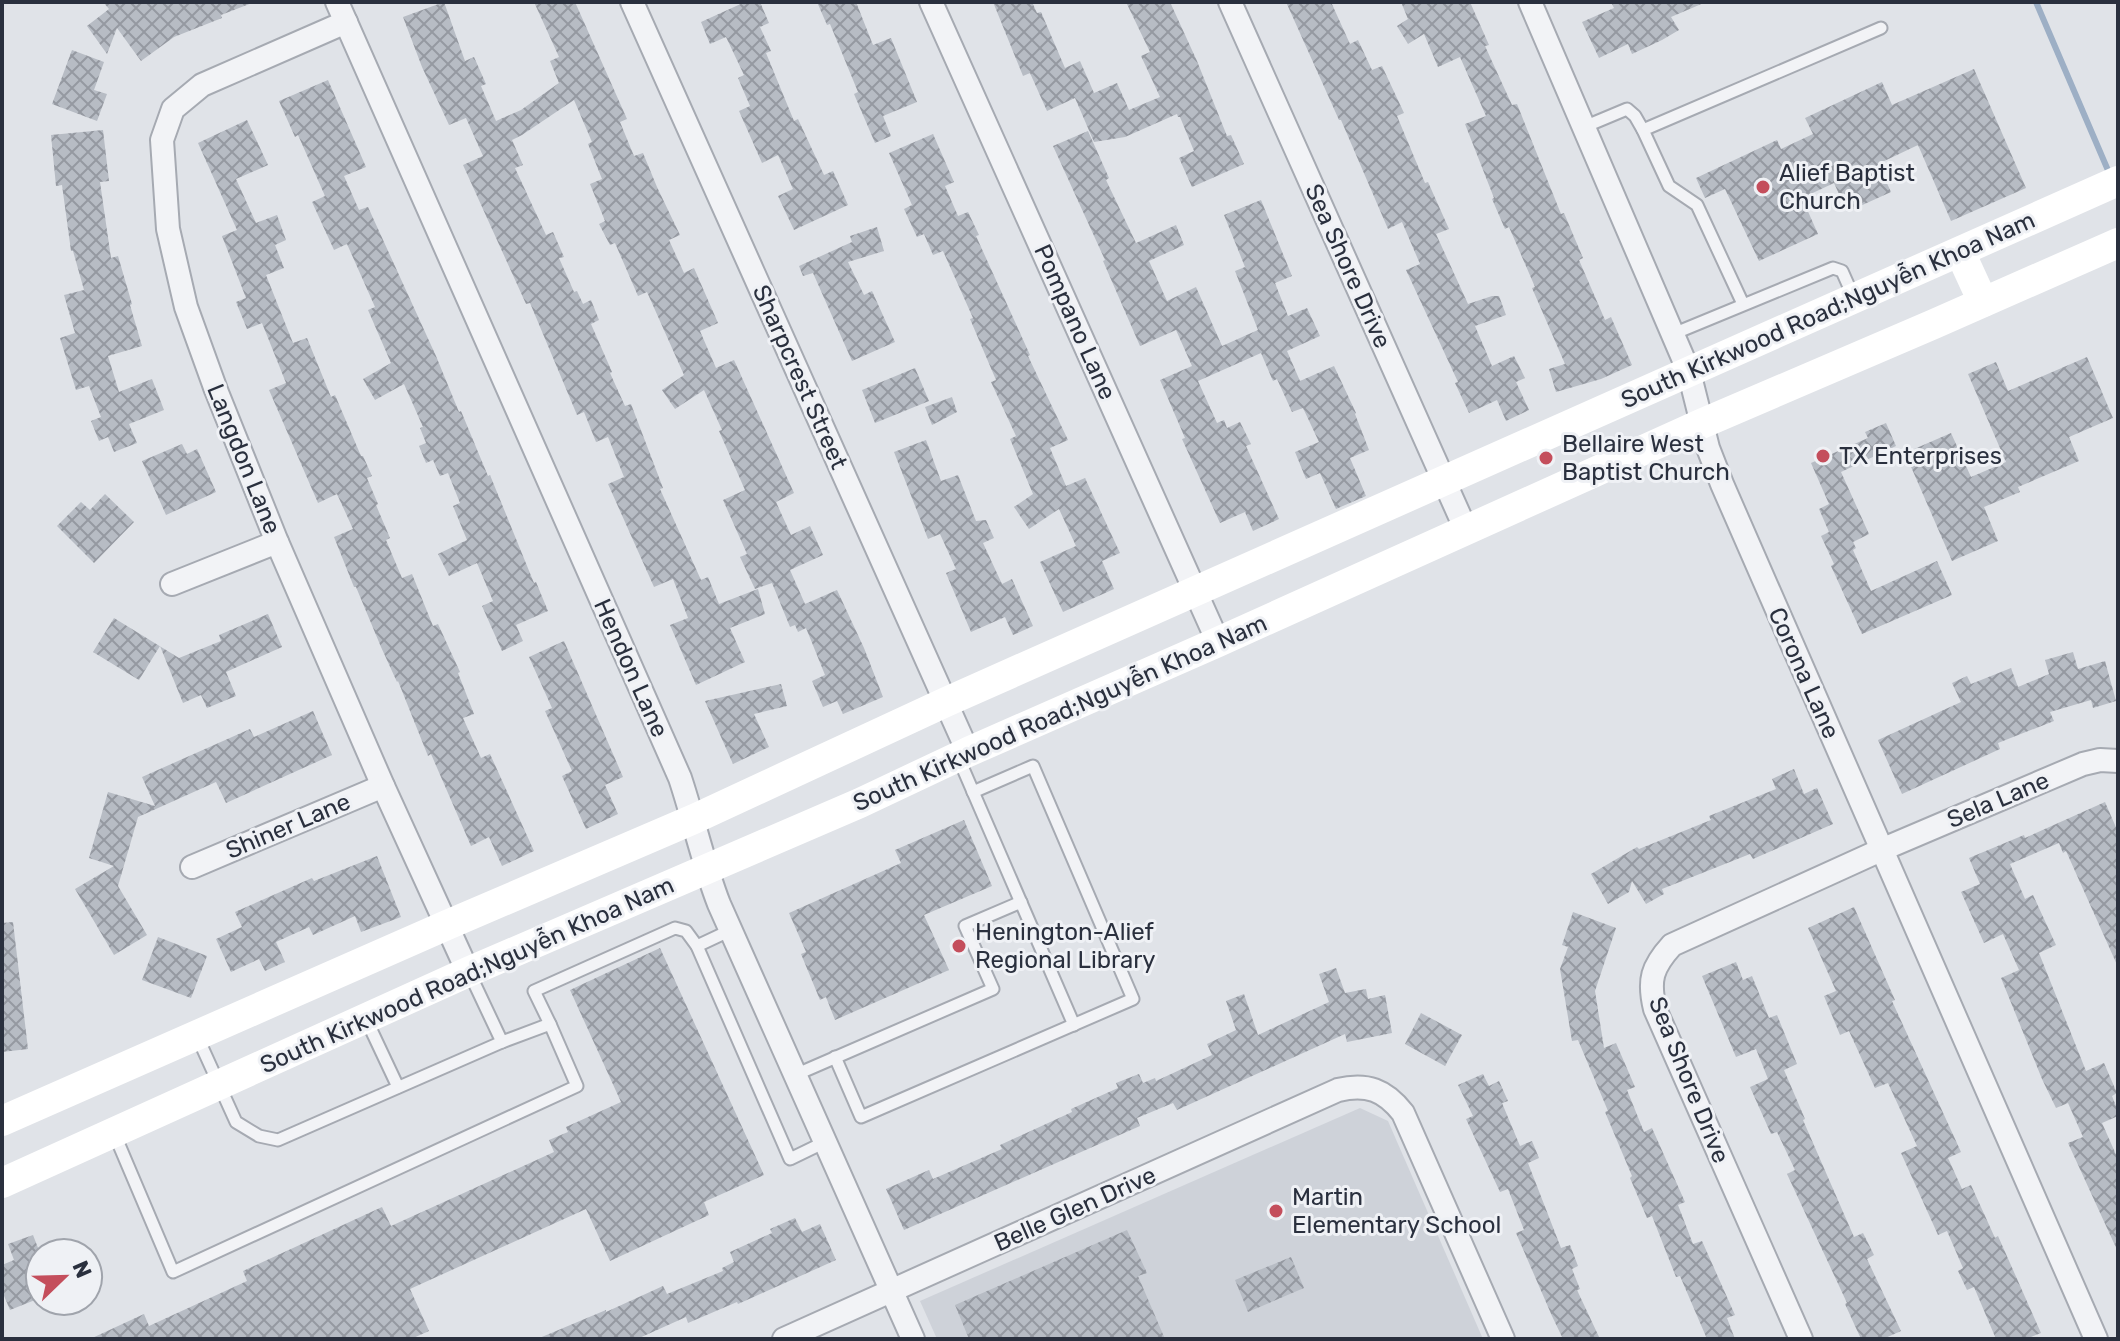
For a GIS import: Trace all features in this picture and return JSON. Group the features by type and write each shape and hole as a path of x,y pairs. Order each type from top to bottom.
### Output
{"main road":[{"name":"South Kirkwood Road;Nguyễn Khoa Nam","path":"2,1121 694,819 946,702 2118,181"},
{"name":"South Kirkwood Road;Nguyễn Khoa Nam","path":"2,1183 468,972 860,803 1701,424 2118,243"},
{"path":"1960,252 1983,302"}],"street":[{"name":"Sharpcrest Street","path":"632,2 946,702 963,754"},
{"name":"Pompano Lane","path":"931,2 1218,642"},
{"name":"Sea Shore Drive","path":"1230,2 1466,530"},
{"name":"Corona Lane","path":"1530,2 1689,372 1701,424 1722,484 2096,1339"},
{"name":"Langdon Lane","path":"341,12 202,85 173,109 162,140 168,229 186,307 277,542 468,972"},
{"name":"Hendon Lane","path":"341,12 680,778 706,870 913,1339"},
{"path":"172,584 277,542"},
{"name":"Sela Lane","path":"1881,850 2083,764 2100,760 2118,761"},
{"name":"Shiner Lane","path":"192,867 383,786"},
{"name":"Sea Shore Drive","path":"1801,1339 1655,1009 1651,985 1660,957 1672,945 1881,850"},
{"name":"Belle Glen Drive","path":"784,1339 1338,1090 1353,1086 1381,1092 1403,1113 1503,1339"}],"lane":[{"path":"1643,130 1881,28"},
{"path":"1584,127 1627,109 1635,116 1669,186 1697,205 1743,304"},
{"path":"1673,334 1833,268 1842,271 1854,299"},
{"path":"963,754 973,792 1074,1025"},
{"path":"835,1057 861,1117 1133,999 1033,766 973,792"},
{"path":"795,1075 993,989 965,926 1021,902"},
{"path":"114,1132 173,1272 577,1086 534,991 675,928 686,931 697,946 790,1159 825,1142"},
{"path":"697,946 731,930"},
{"path":"468,972 502,1042"},
{"path":"366,1018 398,1087"},
{"path":"197,1035 236,1122 259,1136 278,1140 550,1024"}],"shaded area":[{"name":"Martin Elementary School","path":"1360,1108 1388,1121 1483,1339 937,1339 920,1301"}],"building":[{"path":"103,2 252,3 174,37 141,61 117,28 107,54 87,26 109,9"},
{"path":"444,2 465,61 474,57 486,84 481,86 496,121 521,110 559,83 550,61 559,57 534,2 575,2 627,119 620,122 634,156 643,153 680,235 669,240 684,273 694,268 718,323 700,331 716,368 734,360 794,493 776,502 791,535 810,526 823,555 790,570 805,604 837,590 883,697 843,714 837,701 823,707 812,681 825,675 806,628 798,632 795,625 790,627 772,583 755,589 740,557 747,554 723,500 745,490 704,390 675,409 662,390 684,375 647,292 638,296 615,243 610,245 599,224 605,221 590,184 602,179 588,144 592,142 574,100 512,140 523,165 515,168 546,235 553,232 564,257 559,258 574,292 577,291 583,304 591,300 599,320 591,324 610,373 625,406 631,404 663,488 660,489 701,580 708,577 719,604 758,589 765,614 730,628 745,662 696,685 670,625 688,618 673,579 654,587 608,484 624,477 608,437 596,442 584,412 577,415 530,303 526,304 463,165 483,156 466,118 449,125 403,17"},
{"path":"745,2 760,2 769,23 760,27 771,51 766,53 794,121 798,119 824,175 833,171 848,205 794,230 778,196 793,189 778,155 762,163 739,111 750,106 738,78 744,75 726,37 710,44 701,22"},
{"path":"817,2 856,2 873,45 891,38 917,102 883,116 891,136 875,143 854,94 858,92 830,24 827,25"},
{"path":"993,2 1032,2 1037,13 1041,12 1065,68 1080,61 1094,93 1117,83 1129,110 1160,97 1141,56 1150,52 1126,2 1170,2 1227,136 1231,135 1244,164 1192,187 1179,158 1194,151 1177,114 1125,137 1094,142 1075,98 1047,111 1030,73 1023,76"},
{"path":"1286,2 1331,2 1350,44 1358,40 1372,70 1382,66 1404,113 1397,116 1425,183 1428,182 1449,229 1436,234 1468,304 1499,296 1506,315 1475,326 1492,366 1514,356 1525,378 1516,382 1529,410 1506,421 1497,400 1469,413 1455,383 1458,382 1406,270 1420,264 1402,222 1388,229"},
{"path":"1401,2 1470,2 1489,45 1485,46 1512,105 1517,104 1561,214 1564,213 1583,258 1579,260 1605,320 1611,317 1632,365 1601,379 1556,392 1549,369 1565,364 1509,227 1505,229 1492,199 1465,124 1486,116 1460,57 1438,67 1424,34 1408,44 1397,26 1408,19"},
{"path":"1611,2 1706,2 1671,17 1679,30 1662,40 1632,54 1628,44 1599,58 1582,22 1614,8"},
{"path":"72,50 104,62 94,90 107,94 97,121 52,104"},
{"path":"1974,69 2026,188 1951,221 1918,145 1878,164 1891,192 1847,212 1834,183 1802,198 1818,234 1759,261 1725,189 1705,198 1696,178 1777,140 1781,149 1813,134 1805,118 1882,82 1892,105"},
{"path":"328,80 366,167 344,176 359,210 368,207 548,611 516,625 523,641 502,651 482,606 493,601 477,563 449,576 438,554 467,540 453,506 460,503 448,473 440,476 433,460 426,463 419,446 426,443 420,428 423,427 404,384 375,400 363,379 391,363 368,310 375,307 347,244 334,250 312,202 325,196 279,101"},
{"path":"247,120 268,165 236,179 256,223 277,215 286,240 275,245 284,268 266,275 293,343 307,338 331,397 335,395 372,476 367,478 390,538 386,540 402,578 412,574 433,626 438,624 460,672 474,714 463,718 481,758 490,754 534,851 502,866 489,837 471,846 431,754 428,756 334,537 353,529 337,494 318,503 269,390 286,383 262,323 247,329 236,302 246,298 222,236 237,230 198,143"},
{"path":"103,130 109,181 100,182 111,258 118,256 142,346 108,356 119,392 152,379 164,410 129,424 137,443 114,452 108,437 99,441 91,421 101,417 89,386 76,390 60,338 75,333 64,295 84,290 71,251 62,185 56,186 51,135"},
{"path":"1088,131 1109,178 1106,180 1136,243 1176,225 1184,245 1149,261 1167,301 1196,287 1222,346 1258,330 1235,271 1245,267 1224,215 1261,200 1292,276 1275,283 1288,316 1307,308 1320,336 1287,351 1300,381 1334,366 1369,450 1350,458 1366,496 1336,509 1320,473 1306,479 1295,452 1319,442 1303,408 1292,412 1277,379 1273,381 1261,353 1198,381 1217,423 1224,420 1227,428 1240,422 1251,444 1246,446 1279,519 1253,531 1245,512 1220,523 1182,439 1185,438 1160,380 1192,366 1176,330 1140,346 1053,146"},
{"path":"933,134 954,182 945,186 958,216 968,212 1028,356 1068,440 1050,448 1066,486 1085,478 1120,553 1102,561 1114,589 1063,612 1040,562 1076,546 1059,509 1029,529 1014,507 1033,494 1010,439 1016,436 991,382 996,380 943,251 933,255 924,234 917,237 904,209 912,205 889,153"},
{"path":"877,227 884,251 848,262 864,295 872,291 895,342 852,361 813,273 803,276 799,266 852,242 850,236"},
{"path":"2087,357 2113,418 2069,437 2079,461 2018,487 2020,492 1984,507 1998,541 1952,561 1905,453 1951,433 1971,477 2006,462 1968,374 1996,362 2008,391"},
{"path":"915,368 929,401 875,423 862,390"},
{"path":"952,397 957,412 932,425 925,407"},
{"path":"1886,423 1896,446 1841,472 1869,534 1853,542 1856,548 1853,550 1871,591 1937,561 1952,595 1862,634 1821,536 1829,532 1819,509 1829,504 1811,463 1868,438 1865,432"},
{"path":"926,440 941,481 958,475 976,521 986,520 994,538 983,543 1002,584 1012,579 1033,626 1013,635 1005,617 971,632 946,573 956,569 940,534 928,539 894,452"},
{"path":"182,444 187,454 197,449 216,492 166,515 142,461"},
{"path":"105,494 134,522 94,563 57,526 81,502 90,510"},
{"path":"268,614 282,647 226,672 236,696 207,708 201,695 183,703 160,646 179,658 221,641 219,635"},
{"path":"114,618 160,646 139,680 93,652"},
{"path":"564,641 623,777 605,785 618,814 586,829 562,776 572,771 545,711 552,708 529,657"},
{"path":"2073,652 2078,669 2105,661 2116,701 2093,708 2091,700 2050,712 2054,721 1998,743 2000,749 1902,794 1878,740 1961,702 1952,683 1967,676 1971,684 2011,668 2018,687 2049,674 2045,660"},
{"path":"781,684 787,706 754,714 769,747 733,764 705,701"},
{"path":"313,711 332,755 226,803 216,782 138,817 118,886 147,935 114,955 75,889 114,866 89,858 108,792 155,806 142,777 250,729 254,737"},
{"path":"1794,769 1804,794 1817,788 1833,824 1753,859 1750,854 1662,889 1664,894 1646,904 1632,881 1629,892 1608,904 1591,874 1637,847 1639,849 1711,820 1709,816 1776,789 1772,779"},
{"path":"2105,802 2118,832 2118,967 2066,851 2063,853 2059,843 2010,864 2025,899 2033,895 2056,945 2039,953 2086,1071 2104,1063 2117,1093 2112,1096 2118,1116 2102,1123 2118,1159 2118,1252 2068,1143 2083,1137 2068,1103 2056,1108 2001,978 2019,970 2003,934 1984,943 1961,892 1980,884 1969,858 2024,835 2025,838"},
{"path":"964,820 992,886 924,915 949,970 835,1020 826,997 820,1000 801,954 806,952 789,913 901,863 895,850"},
{"path":"377,856 401,917 361,932 355,916 313,935 309,927 276,942 285,962 265,971 259,959 231,972 216,939 242,927 235,912 312,878 314,881"},
{"path":"1854,907 1895,1000 1892,1001 1961,1152 1948,1158 1962,1189 1971,1185 1995,1238 1998,1236 2041,1333 2026,1339 1996,1339 1974,1287 1967,1290 1958,1271 1963,1268 1947,1231 1938,1235 1901,1153 1917,1146 1888,1083 1875,1088 1849,1031 1840,1035 1824,996 1836,991 1808,928"},
{"path":"1573,912 1616,928 1595,991 1604,1048 1616,1043 1635,1087 1627,1090 1644,1132 1652,1128 1685,1202 1678,1205 1693,1244 1702,1241 1735,1315 1727,1318 1735,1339 1707,1339 1680,1276 1676,1277 1652,1216 1647,1218 1578,1040 1572,1041 1560,969 1568,947 1562,945"},
{"path":"13,922 28,1049 2,1052 2,923"},
{"path":"158,937 207,956 191,998 142,980"},
{"path":"660,948 764,1175 704,1202 709,1215 610,1261 586,1209 410,1289 429,1331 411,1339 90,1339 144,1314 149,1326 247,1281 243,1271 382,1207 391,1226 554,1152 549,1140 568,1132 566,1127 621,1102 570,990"},
{"path":"1736,962 1743,980 1752,976 1769,1018 1777,1015 1797,1064 1784,1070 1803,1120 1854,1237 1863,1233 1874,1255 1867,1259 1901,1331 1883,1339 1861,1339 1787,1174 1795,1170 1777,1132 1771,1134 1750,1087 1768,1079 1756,1049 1736,1057 1702,976"},
{"path":"1336,968 1345,993 1366,989 1368,999 1385,995 1392,1033 1347,1042 1345,1034 1177,1110 1173,1103 1137,1118 1140,1126 904,1230 886,1189 929,1170 933,1179 1002,1149 1000,1145 1118,1088 1116,1083 1139,1074 1143,1083 1155,1078 1156,1081 1212,1055 1207,1044 1236,1030 1226,1001 1244,994 1258,1035 1329,1002 1319,974"},
{"path":"1421,1013 1462,1035 1445,1066 1405,1044"},
{"path":"1483,1074 1489,1086 1499,1081 1508,1101 1502,1103 1520,1146 1532,1141 1539,1158 1528,1163 1561,1248 1570,1245 1578,1266 1572,1269 1580,1289 1577,1290 1600,1339 1563,1339 1552,1316 1516,1233 1524,1230 1508,1189 1500,1192 1466,1119 1473,1116 1458,1085"},
{"path":"795,1218 802,1232 820,1224 836,1260 738,1304 688,1323 686,1317 637,1339 537,1339 663,1286 667,1294 723,1271 722,1268 734,1262 730,1252 772,1233 770,1229"},
{"path":"1127,1230 1147,1273 1138,1276 1165,1339 969,1339 955,1305"},
{"path":"24,1238 24,1304 10,1310 2,1291 2,1265 14,1260 8,1244"},
{"path":"1291,1257 1304,1288 1248,1312 1235,1280"}],"waterway":[{"path":"2036,2 2110,175"}],"place":[{"name":"Alief Baptist Church","path":"1763,187"},
{"name":"TX Enterprises","path":"1823,456"},
{"name":"Bellaire West Baptist Church","path":"1546,458"},
{"name":"Henington-Alief Regional Library","path":"959,946"},
{"name":"Martin Elementary School","path":"1276,1211"}]}
